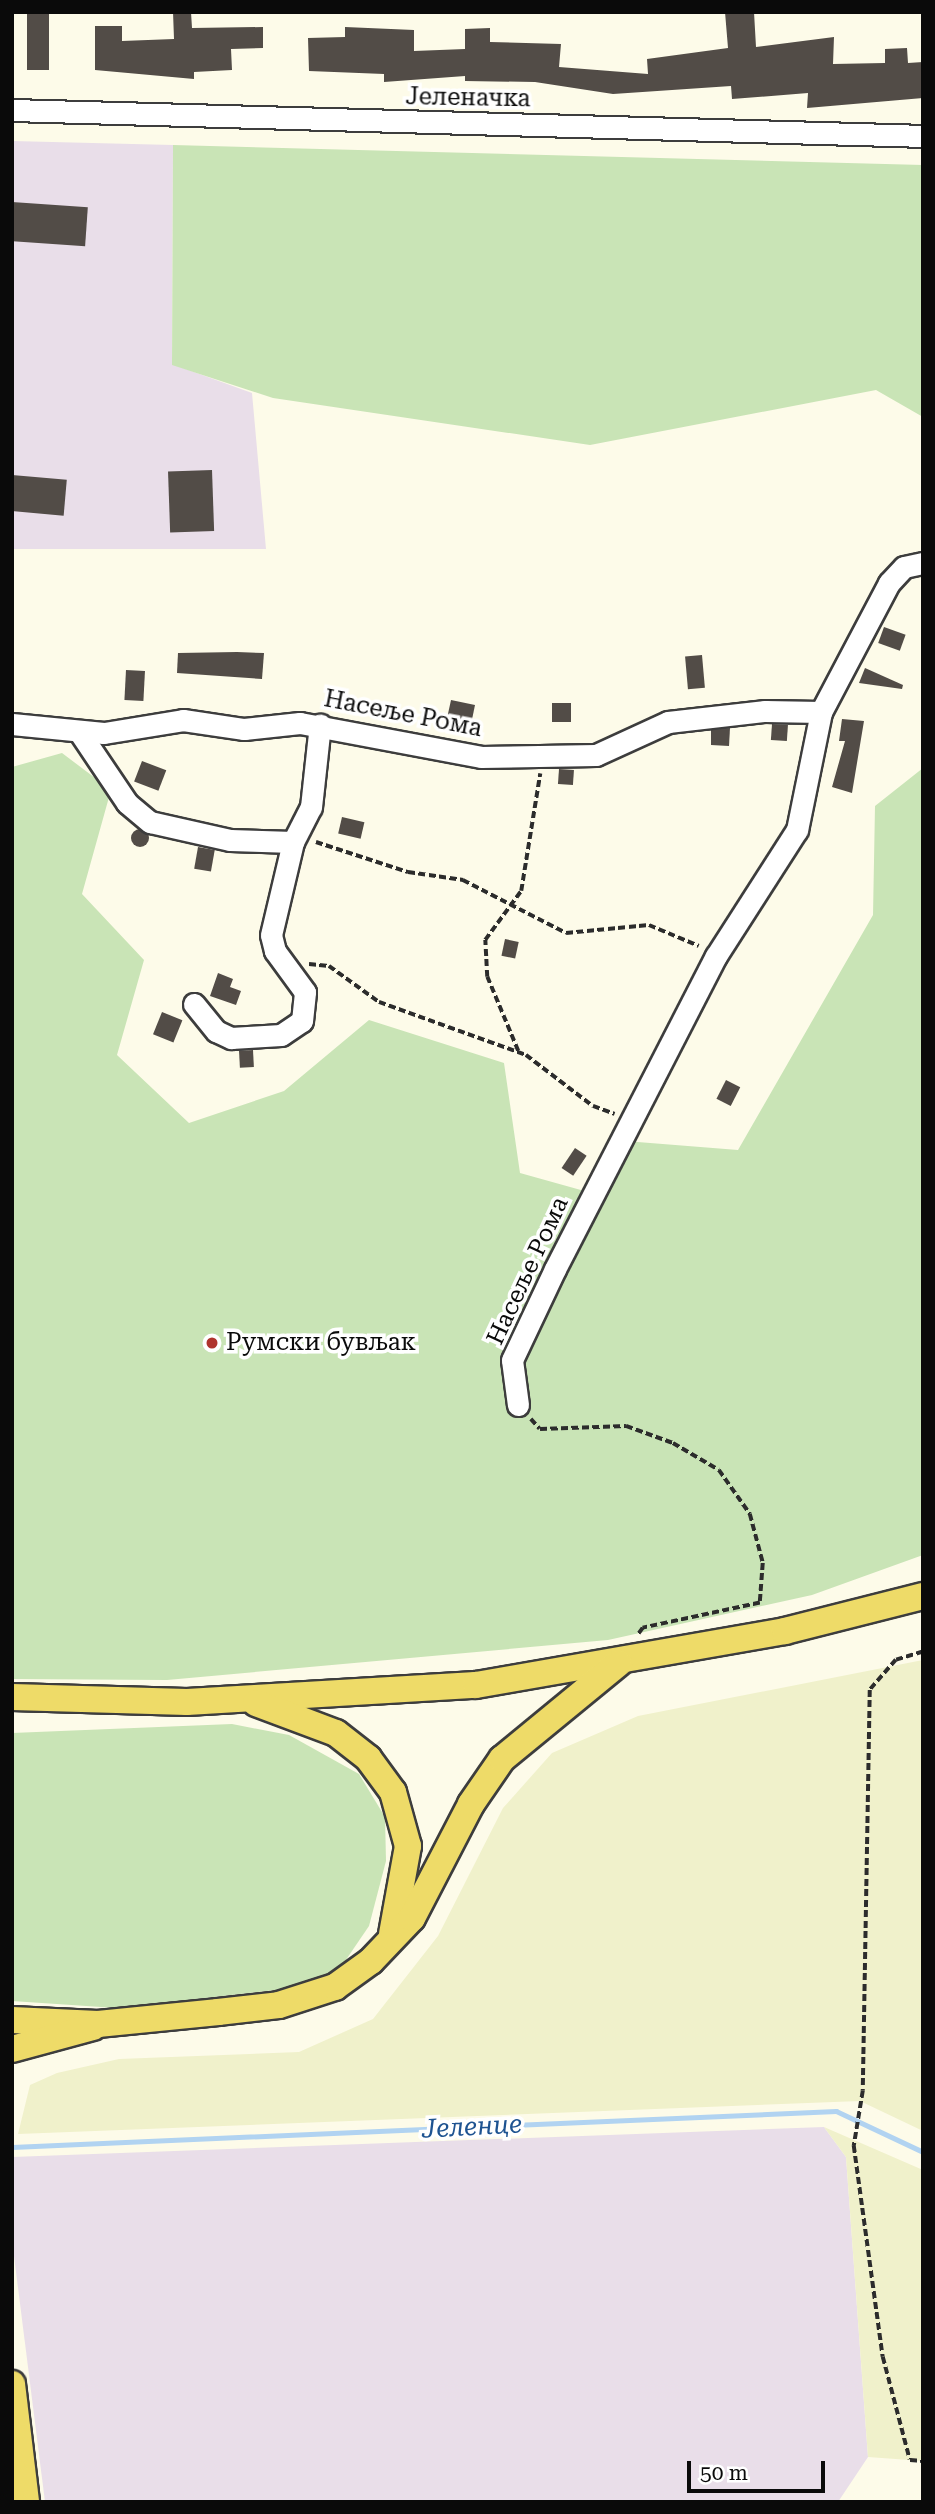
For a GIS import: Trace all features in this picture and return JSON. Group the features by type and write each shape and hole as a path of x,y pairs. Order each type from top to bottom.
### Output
{"main road":[{"path":"12,1697 251,1700 476,1685 619,1663 923,1596"},
{"path":"12,2020 98,2024 303,1999 361,1970 420,1906 492,1771 537,1726 619,1663"},
{"path":"251,1700 343,1737 393,1792 408,1846 391,1939"},
{"path":"12,2067 24,2048 98,2024"},
{"path":"12,2384 26,2502"}],"street":[{"name":"Јеленачка","path":"12,110 923,136"},
{"name":"Насеље Рома","path":"518,1405 512,1360 716,956 797,830 821,712 889,583 904,567 923,563"},
{"name":"Насеље Рома","path":"12,724 80,733 183,720 244,729 320,724 430,750 542,758 619,749 667,722 821,712"},
{"path":"194,1004 216,1031 231,1038 281,1035 302,1021 307,1004 271,935 293,842 311,807 320,724"},
{"path":"80,733 127,803 150,822 230,840 293,842"}],"path":[{"path":"518,1052 485,960 485,940 521,891 533,841 542,758"},
{"path":"293,842 324,842 408,872 463,880 566,933 649,925 716,956"},
{"path":"290,970 329,966 379,1002 518,1052 593,1106 632,1122"},
{"path":"518,1405 540,1429 626,1426 673,1443 719,1469 750,1514 763,1563 760,1603 642,1628 619,1663"},
{"path":"923,1652 896,1660 870,1690 860,2109 856,2135 883,2357 910,2460 923,2461"}],"shaded area":[{"path":"12,141 173,145 172,364 252,393 266,549 12,549"},
{"path":"824,2127 846,2157 868,2457 838,2502 45,2502 12,2240 12,2157"}],"green space":[{"path":"173,145 923,165 923,417 876,390 590,445 273,398 172,365"},
{"path":"62,753 111,790 82,894 144,960 117,1055 189,1123 284,1091 369,1020 504,1063 520,1173 588,1192 625,1141 738,1150 873,915 875,806 923,768 923,1555 812,1595 608,1640 167,1680 12,1679 12,767"},
{"path":"923,1660 923,2131 860,2101 18,2134 30,2085 57,2073 119,2059 299,2052 373,2019 438,1936 503,1808 552,1753 638,1716"},
{"path":"232,1724 289,1735 359,1774 385,1817 386,1861 369,1926 337,1973 293,1988 116,2008 12,2001 12,1733"},
{"path":"824,2127 923,2170 923,2461 868,2457 846,2157"}],"building":[{"path":"27,12 49,12 49,70 27,70"},
{"path":"173,12 191,12 192,28 263,27 263,48 231,49 232,70 194,72 194,79 95,70 95,26 122,26 122,41 174,39"},
{"path":"725,12 754,12 756,47 834,37 833,64 885,63 885,49 907,48 908,63 923,62 923,98 807,108 808,93 732,99 731,86 613,94 535,82 465,81 465,76 384,82 384,74 309,71 308,38 345,37 345,27 414,30 414,51 465,49 465,29 490,28 490,42 561,44 559,67 648,74 647,59 728,48"},
{"path":"12,202 88,207 85,246 12,241"},
{"path":"212,470 214,531 170,532 168,472"},
{"path":"12,475 67,480 64,516 12,511"},
{"path":"884,627 906,635 900,651 878,643"},
{"path":"178,653 264,653 262,679 177,673"},
{"path":"702,655 705,688 688,689 685,656"},
{"path":"865,668 903,685 902,689 859,683"},
{"path":"126,670 145,671 143,701 124,700"},
{"path":"451,700 475,705 469,734 446,723"},
{"path":"552,703 571,703 571,722 552,722"},
{"path":"842,719 864,721 852,793 832,787 845,741 839,741"},
{"path":"772,724 788,725 787,741 771,740"},
{"path":"730,728 729,746 711,745 711,730"},
{"path":"142,761 166,770 158,791 134,782"},
{"path":"559,769 574,770 573,785 558,784"},
{"path":"342,817 364,822 361,839 338,834"},
{"path":"136,829 144,829 149,838 147,845 136,847 131,842 131,834"},
{"path":"198,847 215,850 211,872 194,869"},
{"path":"505,939 519,942 515,959 501,956"},
{"path":"218,973 233,979 230,987 241,991 236,1005 210,996"},
{"path":"162,1012 182,1020 173,1042 153,1034"},
{"path":"253,1050 254,1067 240,1068 239,1051"},
{"path":"726,1080 740,1087 731,1106 716,1099"},
{"path":"575,1148 587,1156 573,1176 562,1168"}],"waterway":[{"name":"Јеленце","path":"12,2147 836,2111 923,2152"}],"place":[{"name":"Румски бувљак","path":"212,1343"}]}
